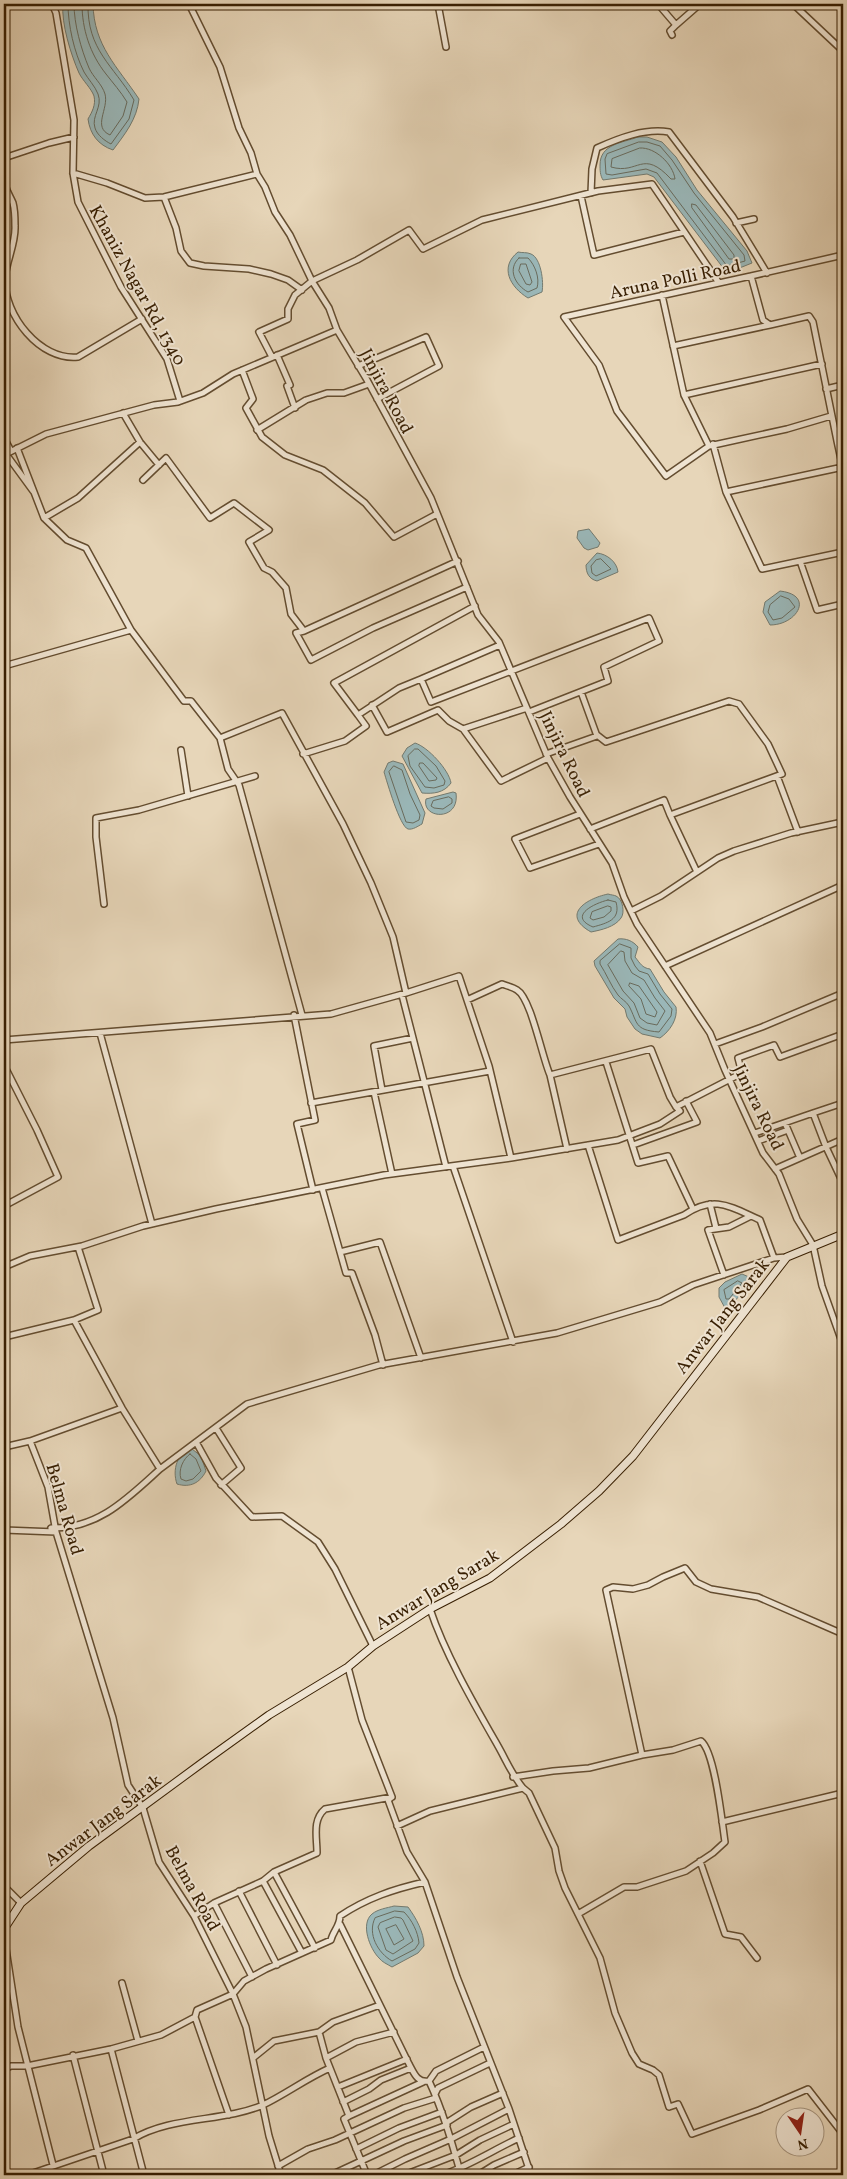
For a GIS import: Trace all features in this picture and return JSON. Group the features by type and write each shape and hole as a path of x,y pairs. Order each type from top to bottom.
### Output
{"main road":[{"name":"Anwar Jang Sarak","path":"4,1929 21,1903 90,1846 269,1715 348,1667 373,1646 430,1609 490,1578 561,1524 599,1491 633,1456 787,1257 843,1234"}],"street":[{"name":"Khaniz Nagar Rd, 1340","path":"52,4 56,13 74,120 73,173 78,202 121,287 166,359 180,401"},
{"name":"Jinjira Road","path":"190,4 220,67 239,128 251,154 257,174 265,186 275,212 290,235 312,280 329,308 337,330 369,384 437,514 458,561 478,615 500,644 547,756 580,814 612,863 637,924 710,1033 763,1153 775,1169 798,1220 814,1245"},
{"path":"438,4 446,47"},
{"path":"658,4 676,25"},
{"path":"672,35 670,31 700,4"},
{"path":"793,4 843,51"},
{"path":"591,193 592,169 597,148 613,141 655,130 669,132 736,223 767,273"},
{"path":"4,158 49,142 74,137"},
{"path":"73,173 107,183 145,198 164,197 257,174"},
{"path":"4,178 4,184 14,205 16,229 5,277 6,296 19,323 34,340 67,358 78,357 142,319"},
{"path":"295,408 287,386 290,384 259,332 288,319 288,309 294,296 312,280 357,260 409,230 423,249 482,220 591,193 652,184 719,283"},
{"path":"580,196 594,255 684,232"},
{"path":"164,197 176,228 181,251 190,263 271,274 288,280 302,290"},
{"path":"736,223 754,219"},
{"path":"751,276 843,255"},
{"name":"Aruna Polli Road","path":"711,445 666,476 617,411 599,365 564,317 751,276 764,320 770,325"},
{"path":"662,296 684,395 711,445 726,492 762,569 843,552"},
{"path":"673,346 809,316 813,322 831,416 840,440 843,468 726,492"},
{"path":"7,453 46,434 154,404 180,401 203,393 242,370 337,330"},
{"path":"358,366 426,338 439,366 377,399"},
{"path":"684,395 822,364"},
{"path":"242,370 253,399 246,408 262,437 285,455 323,470 365,503 394,538 437,514"},
{"path":"257,430 306,400 326,393 344,393 369,384"},
{"path":"826,389 843,385"},
{"path":"123,413 140,442 159,465"},
{"path":"711,445 831,416"},
{"path":"4,438 7,453 36,495"},
{"path":"44,518 78,498 140,442"},
{"path":"17,448 44,518 67,540 86,548 131,630 184,701 191,701 220,738 228,769 237,783 302,1015"},
{"path":"143,480 166,458 210,518 234,503 269,530 249,542 264,568 272,572 286,588 291,614 304,631"},
{"path":"458,561 296,633 311,660 373,628 467,587"},
{"path":"800,561 818,610 843,604"},
{"path":"303,754 344,741 366,726 334,683 475,606"},
{"path":"421,678 431,702 649,618 659,641 604,667 608,681 528,710 463,729"},
{"path":"4,666 131,630"},
{"path":"358,715 399,688 500,644"},
{"path":"581,692 597,735 606,742 729,701 740,704 768,744 782,774 670,814"},
{"path":"372,706 388,732 438,710 449,721 463,729 501,782 547,756 597,735"},
{"path":"220,738 282,713 343,824 393,937 413,1038 446,1167"},
{"path":"181,750 188,796"},
{"path":"104,904 96,837 96,818 139,810 256,776"},
{"path":"777,776 798,832"},
{"path":"590,829 664,800 697,872"},
{"path":"580,814 515,839 530,868 599,844"},
{"path":"631,910 661,896 718,858 734,851 798,832 838,823 843,819"},
{"path":"665,966 843,885"},
{"path":"4,1040 331,1014 404,994 459,976 490,1070 511,1158"},
{"path":"467,1000 502,984 518,990 528,1003 537,1038 550,1075 567,1149"},
{"path":"715,1044 762,1027 843,993"},
{"path":"294,1016 315,1120 298,1124 313,1190"},
{"path":"100,1033 152,1224"},
{"path":"676,1106 742,1073 738,1058 774,1045 780,1057 843,1034"},
{"path":"382,1090 374,1046 413,1038"},
{"path":"4,1267 30,1256 78,1247 111,1235 152,1224 322,1188 392,1174 511,1158 618,1140 660,1124 680,1111 670,1097 651,1049 550,1075"},
{"path":"606,1062 638,1163 668,1156 693,1209"},
{"path":"4,1065 58,1176 4,1206"},
{"path":"311,1103 490,1070"},
{"path":"374,1092 392,1174"},
{"path":"633,1145 697,1122 686,1101"},
{"path":"755,1133 843,1103"},
{"path":"813,1113 843,1183"},
{"path":"785,1123 800,1158"},
{"path":"758,1141 788,1130"},
{"path":"775,1169 843,1139"},
{"path":"588,1145 618,1240 684,1215 693,1209 720,1202 760,1220 774,1258"},
{"path":"453,1166 514,1342"},
{"path":"322,1188 346,1273 352,1273 375,1334 383,1364"},
{"path":"710,1204 716,1228"},
{"path":"724,1275 708,1230 729,1227 750,1216"},
{"path":"340,1252 380,1242 421,1358"},
{"path":"814,1245 822,1286 843,1345"},
{"path":"4,1337 74,1320 98,1310 78,1247"},
{"path":"56,1532 51,1528 74,1528 109,1512 123,1503 160,1469 247,1404 383,1364 557,1333 660,1302 694,1285 774,1258 787,1257"},
{"path":"74,1320 122,1408 160,1469"},
{"path":"4,1447 30,1441 122,1408"},
{"path":"216,1428 241,1468 222,1485"},
{"name":"Belma Road","path":"30,1441 48,1487 56,1532 112,1718 128,1784 143,1808 159,1862 194,1916 233,1994 246,2028 281,2175"},
{"path":"196,1442 222,1485 252,1517 282,1516 318,1542 334,1569 373,1646"},
{"path":"4,1530 56,1532"},
{"path":"642,1755 606,1590 613,1587 633,1589 648,1586 663,1577 685,1568 696,1582 711,1590 758,1596 843,1634"},
{"path":"430,1609 439,1632 513,1777 529,1793 555,1848 559,1871 600,1958 615,2013 632,2053 639,2064 659,2075 669,2108 678,2104 692,2134 759,2110 808,2089 843,2134"},
{"path":"348,1667 362,1720 392,1797"},
{"path":"513,1777 553,1770 589,1768 642,1755 673,1750 701,1741 706,1744 712,1763 725,1842 713,1853 686,1871 637,1887 624,1887 578,1914"},
{"path":"398,1826 430,1811 523,1788"},
{"path":"722,1822 843,1792"},
{"path":"392,1797 388,1800 407,1852 425,1882 484,2047 509,2108 531,2175"},
{"path":"194,1916 214,1903 263,1880 274,1872 317,1853 316,1823 318,1815 325,1808 392,1797"},
{"path":"700,1861 725,1934 741,1937 757,1958"},
{"path":"274,1872 315,1948"},
{"path":"263,1880 302,1954"},
{"path":"425,1882 395,1888 358,1904 340,1916 340,1924 411,2068 419,2080 426,2082 436,2096 460,2172"},
{"path":"4,1886 6,1892 21,1903"},
{"path":"239,1891 277,1965"},
{"path":"214,1903 252,1977"},
{"path":"229,2115 195,2017 197,2010 233,1994 244,1981 331,1940 332,1934 340,1924"},
{"path":"4,1936 26,2066 53,2165"},
{"path":"122,1983 138,2041"},
{"path":"253,2058 274,2042 319,2032 333,2022 380,2005"},
{"path":"4,2069 10,2066 26,2066 111,2048 161,2035 195,2017"},
{"path":"319,2032 326,2058 349,2116"},
{"path":"326,2058 356,2042 394,2032"},
{"path":"367,2175 344,2119 426,2082 436,2071 484,2047"},
{"path":"111,2048 144,2175"},
{"path":"73,2055 104,2175"},
{"path":"338,2087 407,2059"},
{"path":"436,2096 438,2088 490,2063"},
{"path":"27,2175 134,2139 142,2133 185,2122 229,2115 263,2105 307,2078 330,2068"},
{"path":"343,2102 368,2089 380,2080 411,2068"},
{"path":"331,2175 446,2124 471,2107 502,2093"},
{"path":"278,2166 308,2149 436,2096"},
{"path":"372,2175 451,2139 509,2108"},
{"path":"356,2149 399,2128 442,2112"},
{"path":"404,2175 456,2155 480,2140 514,2124"},
{"path":"442,2175 460,2172 488,2152 519,2138"},
{"path":"478,2175 494,2165 524,2152"},
{"path":"512,2175 529,2167"}],"water":[{"path":"63,4 93,4 94,19 102,44 139,99 133,120 113,150 99,142 91,129 88,119 94,105 94,96 79,73 73,57 65,29"},
{"path":"638,137 647,137 662,142 676,157 697,190 747,251 752,263 727,273 654,177 647,174 603,180 600,165 601,158 608,148"},
{"path":"518,252 529,253 534,256 541,271 542,292 528,298 516,288 509,276 509,264"},
{"path":"589,529 600,543 598,547 588,550 584,548 577,538 578,531"},
{"path":"597,553 611,559 616,565 618,572 597,581 590,577 587,573 586,565"},
{"path":"780,591 797,598 798,610 788,620 780,624 770,625 763,612 765,602"},
{"path":"415,743 432,754 446,772 451,783 442,791 422,793 402,756 407,748"},
{"path":"393,761 403,764 425,813 422,824 412,829 408,829 401,821 384,772 388,763"},
{"path":"453,792 456,793 456,802 447,813 434,814 429,811 426,806 426,799"},
{"path":"608,894 616,896 620,900 623,906 622,916 612,926 591,932 582,926 577,914 591,900"},
{"path":"618,939 629,940 638,947 635,957 643,966 650,969 676,1007 676,1016 672,1024 660,1038 642,1034 635,1029 627,1017 625,1009 614,998 595,966 594,961"},
{"path":"742,1274 749,1277 744,1291 725,1308 719,1297 719,1288 725,1282"},
{"path":"192,1449 201,1456 206,1471 201,1479 194,1484 177,1484 175,1473 177,1462 183,1454"},
{"path":"394,1906 408,1907 419,1925 424,1946 418,1953 392,1967 380,1959 372,1949 367,1924 368,1918 374,1912"}]}
